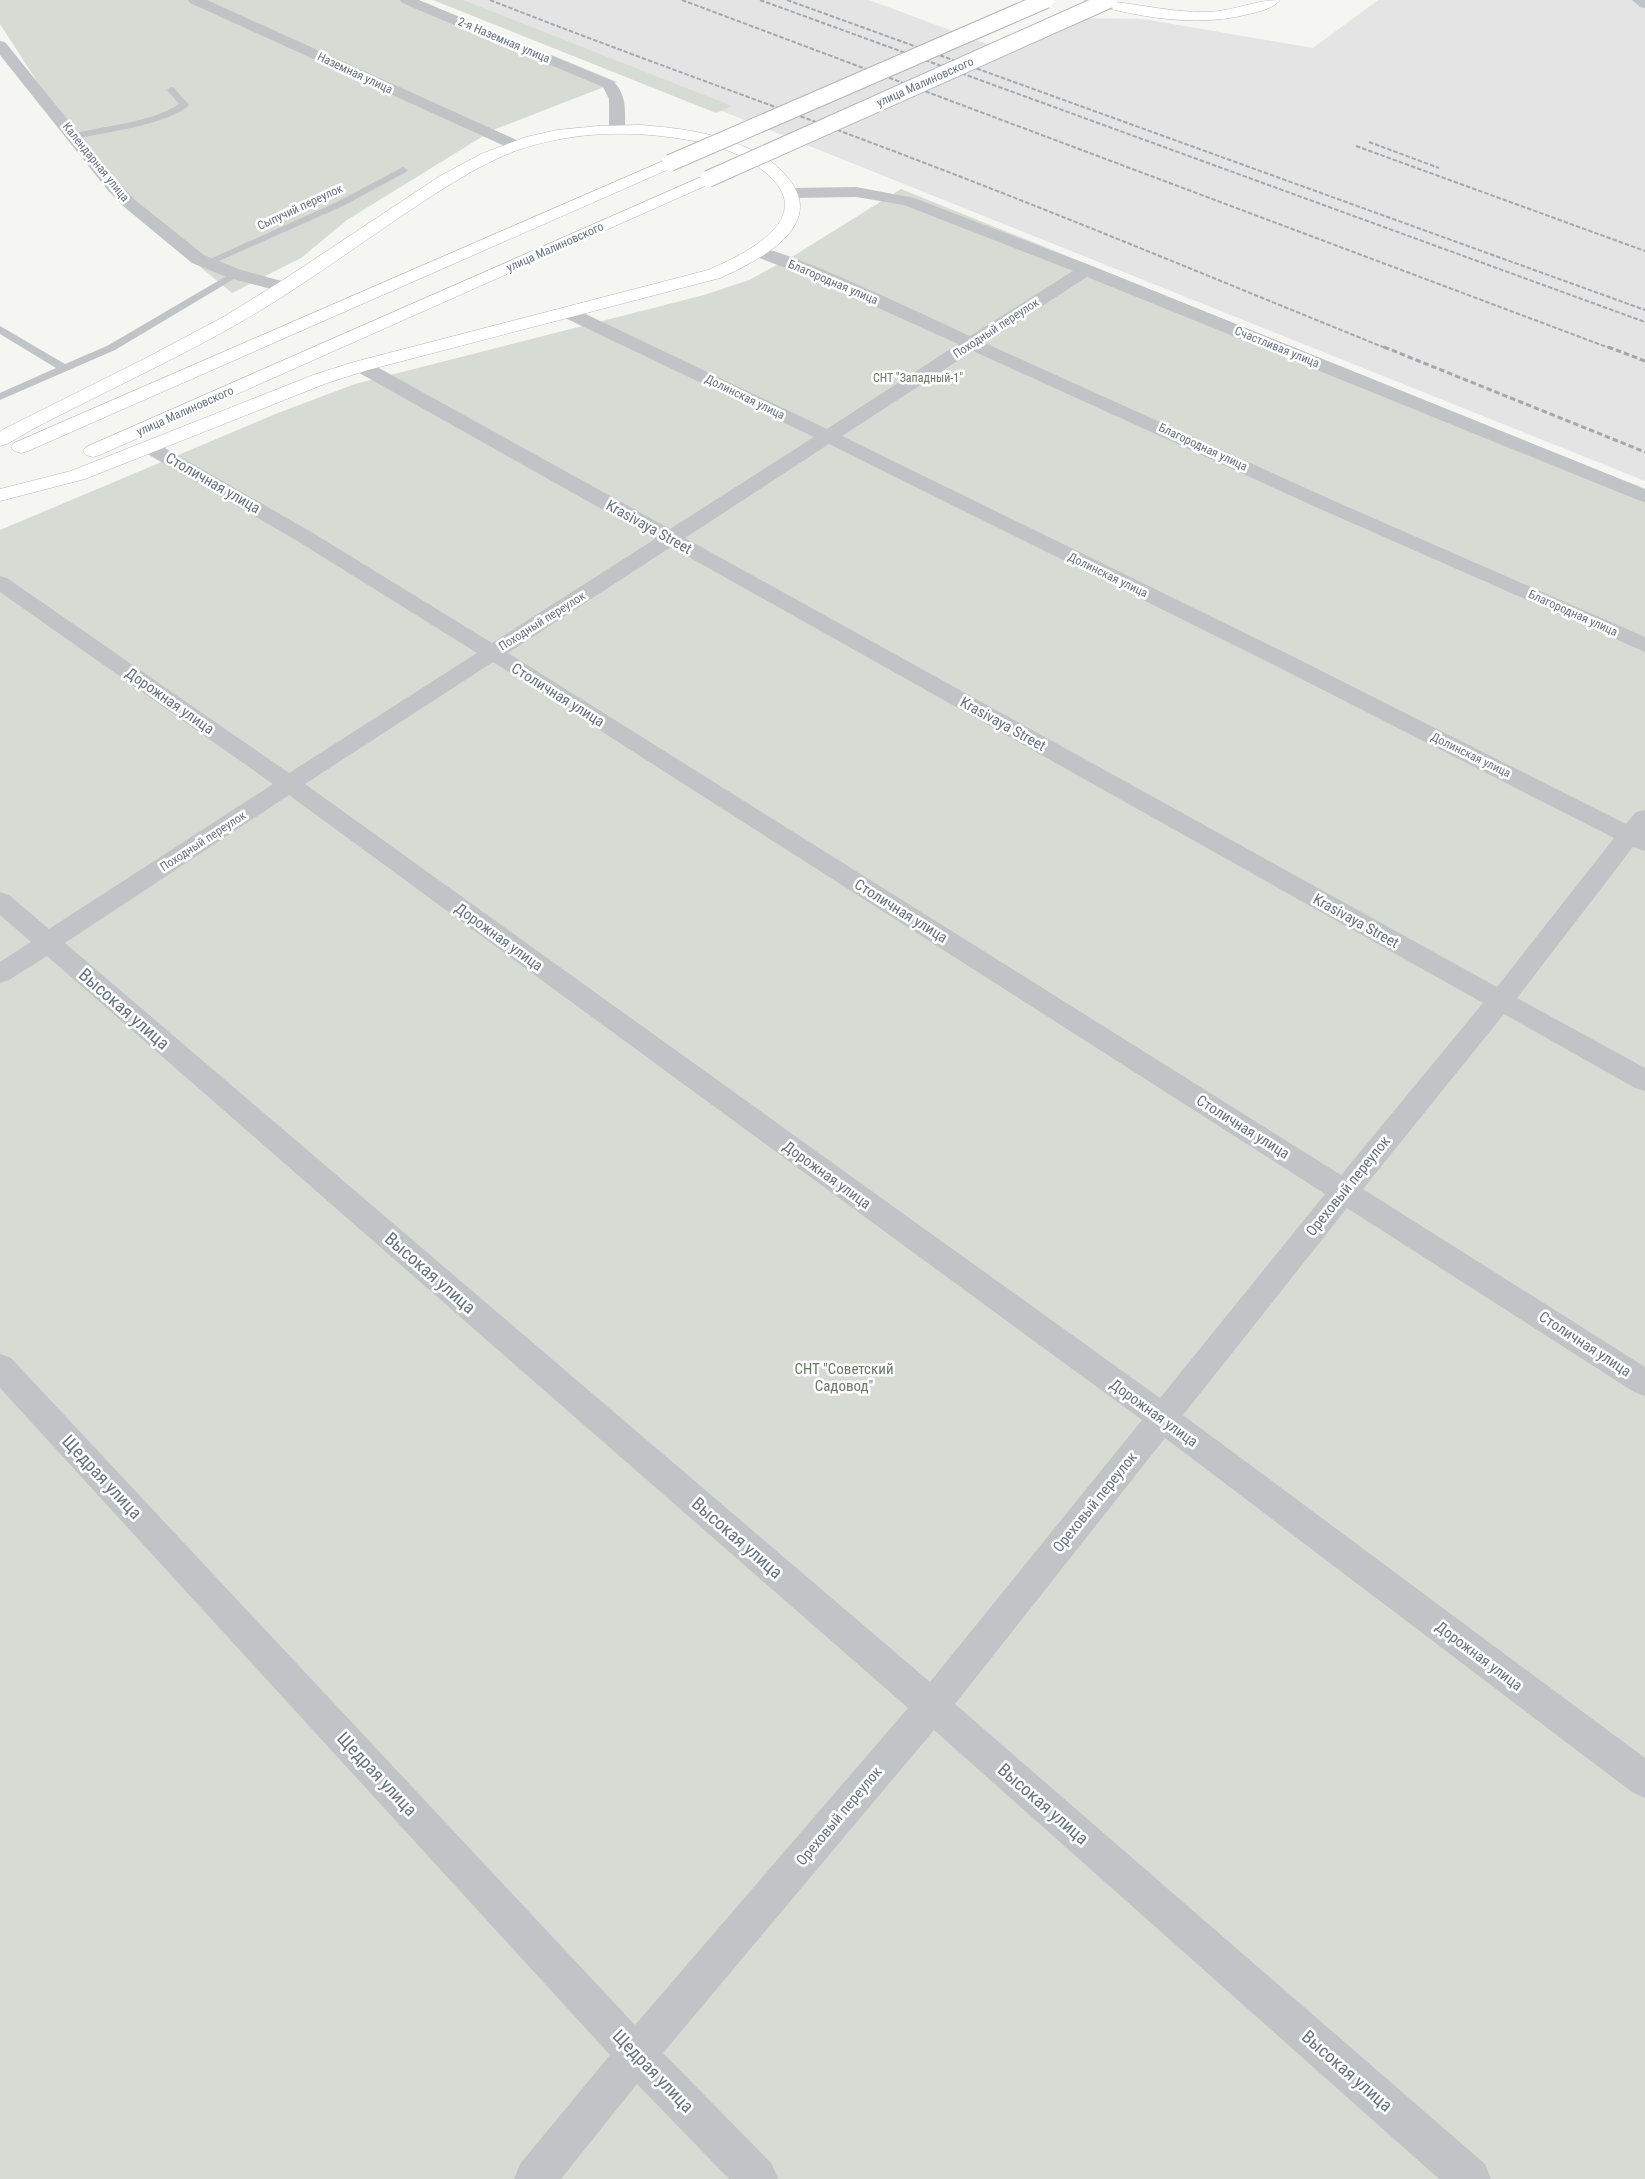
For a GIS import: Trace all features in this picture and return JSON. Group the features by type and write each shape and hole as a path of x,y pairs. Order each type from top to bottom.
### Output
{"highway":[{"name":"улица Малиновского","path":"0,456 1046,0"},
{"path":"1092,0 1129,10 1190,16 1236,13 1255,8 1273,0"},
{"name":"улица Малиновского","path":"0,493 1109,0"},
{"path":"0,440 233,319 469,165 514,145 558,135 617,129 674,133 723,143 744,151 761,160 784,180 792,193 794,205 791,218 779,234 760,252 714,274 361,366 320,379 151,448 64,480 0,493"}],"street":[{"name":"Наземная улица","path":"195,0 514,145"},
{"name":"2-я Наземная улица","path":"407,0 601,81 615,90 617,95 617,129"},
{"path":"1639,0 1645,4"},
{"name":"Календарная улица","path":"0,45 75,136 112,185 129,203 206,263 235,274 283,287"},
{"name":"Счастливая улица","path":"792,193 856,192 908,201 1086,270 1645,496"},
{"name":"Благородная улица","path":"760,252 820,275 1326,504 1645,645"},
{"name":"Походный переулок","path":"0,974 289,784 1086,270"},
{"name":"Долинская улица","path":"569,313 827,436 1300,669 1640,832"},
{"name":"Krasivaya Street","path":"361,366 381,379 1645,1081"},
{"name":"Столичная улица","path":"151,448 292,528 492,653 1645,1383"},
{"name":"Дорожная улица","path":"0,582 289,784 1162,1418 1645,1780"},
{"name":"Ореховый переулок","path":"535,2179 636,2054 932,1706 1344,1191 1640,832"},
{"name":"Высокая улица","path":"0,902 932,1706 1470,2179"},
{"name":"Щедрая улица","path":"0,1367 636,2054 757,2179"}],"lane":[{"path":"75,136 160,116 180,109 184,105 183,102 170,90"},
{"name":"Сыпучий переулок","path":"206,263 340,204 403,170"},
{"path":"0,397 10,387 65,369 111,348 235,274"},
{"path":"0,329 65,369"}],"shaded area":[{"path":"445,0 869,0 1009,52 1082,18 1143,19 1313,48 1378,0 1645,0 1645,481"}],"green space":[{"path":"0,0 418,0 617,82 493,130 347,220 301,258 232,293 108,191 0,24"},
{"path":"433,0 463,0 732,106 716,113"},
{"name":"СНТ \"Советский Садовод\"","path":"901,189 1645,489 1645,2179 0,2179 0,530 278,413 355,384 704,295 749,280 795,255"}],"railway":[{"path":"490,0 887,148 1388,349"},
{"path":"682,0 1612,349"},
{"path":"760,0 1645,322"},
{"path":"787,0 1645,310"},
{"path":"1369,142 1439,168"},
{"path":"1356,146 1645,251"},
{"path":"1384,347 1645,452"},
{"path":"1608,347 1645,361"}],"park label":[{"name":"СНТ \"Западный-1\"","path":"918,378"}]}
